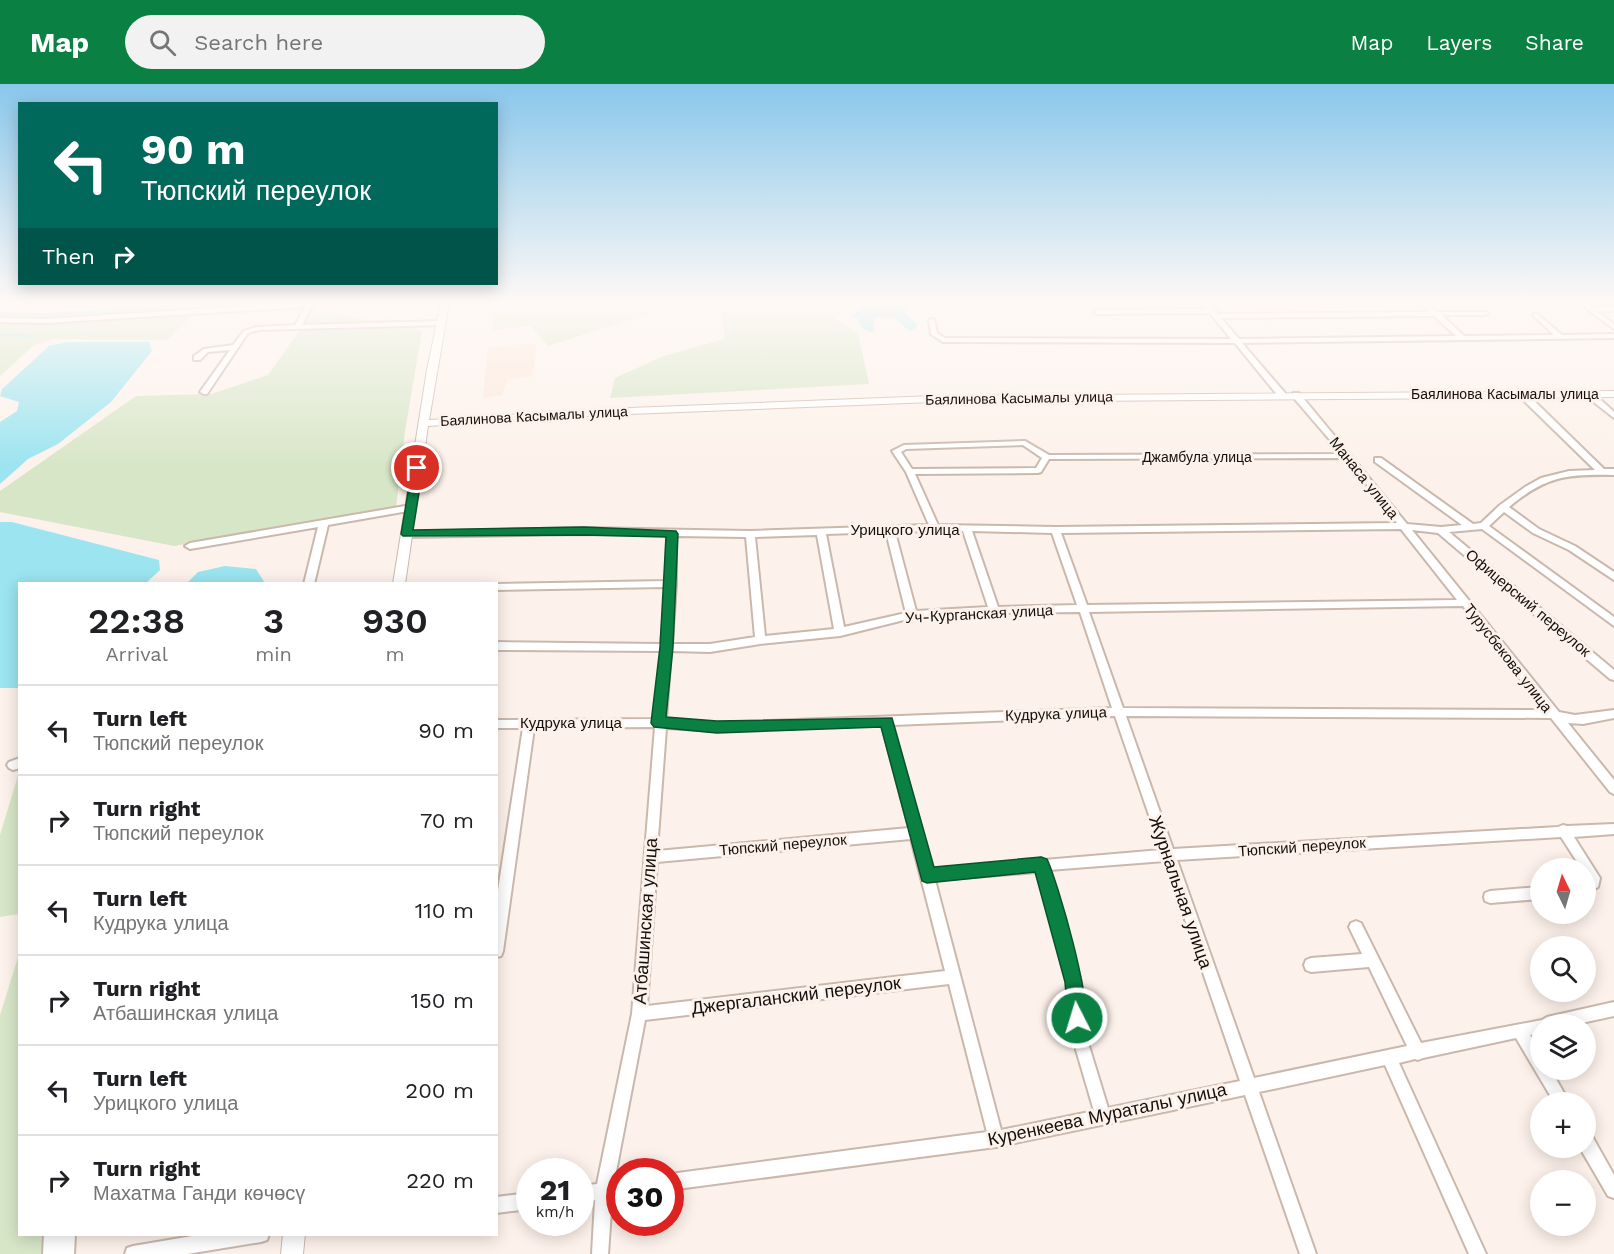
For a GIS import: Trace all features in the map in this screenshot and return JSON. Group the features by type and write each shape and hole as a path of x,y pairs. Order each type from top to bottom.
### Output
{"main road":[{"path":"399,582 435,358"},
{"name":"Баялинова Касымалы улица","path":"425,423 604,412 933,399 1614,394"},
{"path":"292,1254 294,1236"}],"street":[{"path":"204,392 228,358"},
{"path":"1250,358 1282,395"},
{"path":"1522,394 1602,472"},
{"path":"1589,394 1614,417"},
{"name":"Манаса улица","path":"1296,395 1403,526 1441,530 1484,526"},
{"path":"910,472 1038,470 1047,457 1025,443 904,447 896,451 910,472 935,528"},
{"name":"Джамбула улица","path":"1047,457 1348,456"},
{"path":"1378,460 1471,527"},
{"path":"1614,472 1568,474 1545,480 1503,507 1484,526 1614,622"},
{"path":"1503,507 1536,531 1572,548 1614,577"},
{"path":"190,546 411,508"},
{"path":"309,582 324,522"},
{"name":"Урицкого улица","path":"407,534 584,531 750,534 935,528 1056,530 1403,526"},
{"name":"Турусбекова улица","path":"1403,526 1614,789"},
{"path":"890,530 912,615"},
{"path":"967,530 994,610"},
{"name":"Журнальная улица","path":"1056,530 1308,1254"},
{"name":"Офицерский переулок","path":"1441,530 1614,676"},
{"path":"821,531 840,632"},
{"name":"Атбашинская улица","path":"617,1158 639,1014 671,584 672,534"},
{"path":"750,534 760,640"},
{"path":"498,587 671,584"},
{"name":"Уч-Курганская улица","path":"498,646 710,648 760,640 840,632 912,615 994,610 1464,603"},
{"name":"Кудрука улица","path":"498,724 659,723 717,727 1118,712 1553,714 1563,720 1572,721 1614,714"},
{"path":"887,722 996,1139"},
{"path":"498,938 530,724"},
{"name":"Тюпский переулок","path":"927,875 1168,855 1563,830 1614,829"},
{"path":"1563,830 1581,858"},
{"name":"Тюпский переулок","path":"650,857 916,833"},
{"path":"1041,864 1074,982 1079,1036 1102,1116"},
{"path":"1490,897 1530,894"},
{"path":"1356,927 1418,1053"},
{"path":"1311,965 1372,960"},
{"name":"Джергаланский переулок","path":"639,1014 954,977"},
{"path":"1592,1014 1614,1009"},
{"name":"Куренкеева Мураталы улица","path":"684,1180 996,1139 1530,1028"},
{"path":"1520,1031 1530,1048"},
{"path":"1389,1057 1478,1254"},
{"path":"1595,1158 1614,1190"},
{"path":"498,1206 516,1203"},
{"name":"Атбашинская улица","path":"600,1254 606,1222"},
{"path":"51,1254 52,1236"},
{"path":"66,1254 67,1236"},
{"path":"133,1254 248,1236"}],"shaded area":[{"path":"487,358 535,358 533,376 508,379 502,395 483,398"}],"green space":[{"path":"0,358 20,358 0,376"},
{"path":"280,358 417,358 405,431 396,508 174,546 0,512 0,491 136,396 211,394 268,375"},
{"path":"660,358 863,358 869,384 610,398 615,378"},
{"path":"18,775 18,914 0,917 0,835"},
{"path":"18,957 18,1236 44,1236 42,1254 0,1254 0,1015"}],"water":[{"path":"36,358 147,358 111,402 58,444 28,459 0,484 0,422 17,411 19,402 0,396 2,389"},
{"path":"0,522 12,522 159,560 160,570 147,582 18,582 18,688 0,688"},
{"path":"225,566 256,569 264,582 188,582 198,572"}],"route":[{"path":"417,468 407,534 584,531 672,534 671,584 659,723 717,727 887,722 927,875 1041,864 1074,982 1077,1018"}]}
